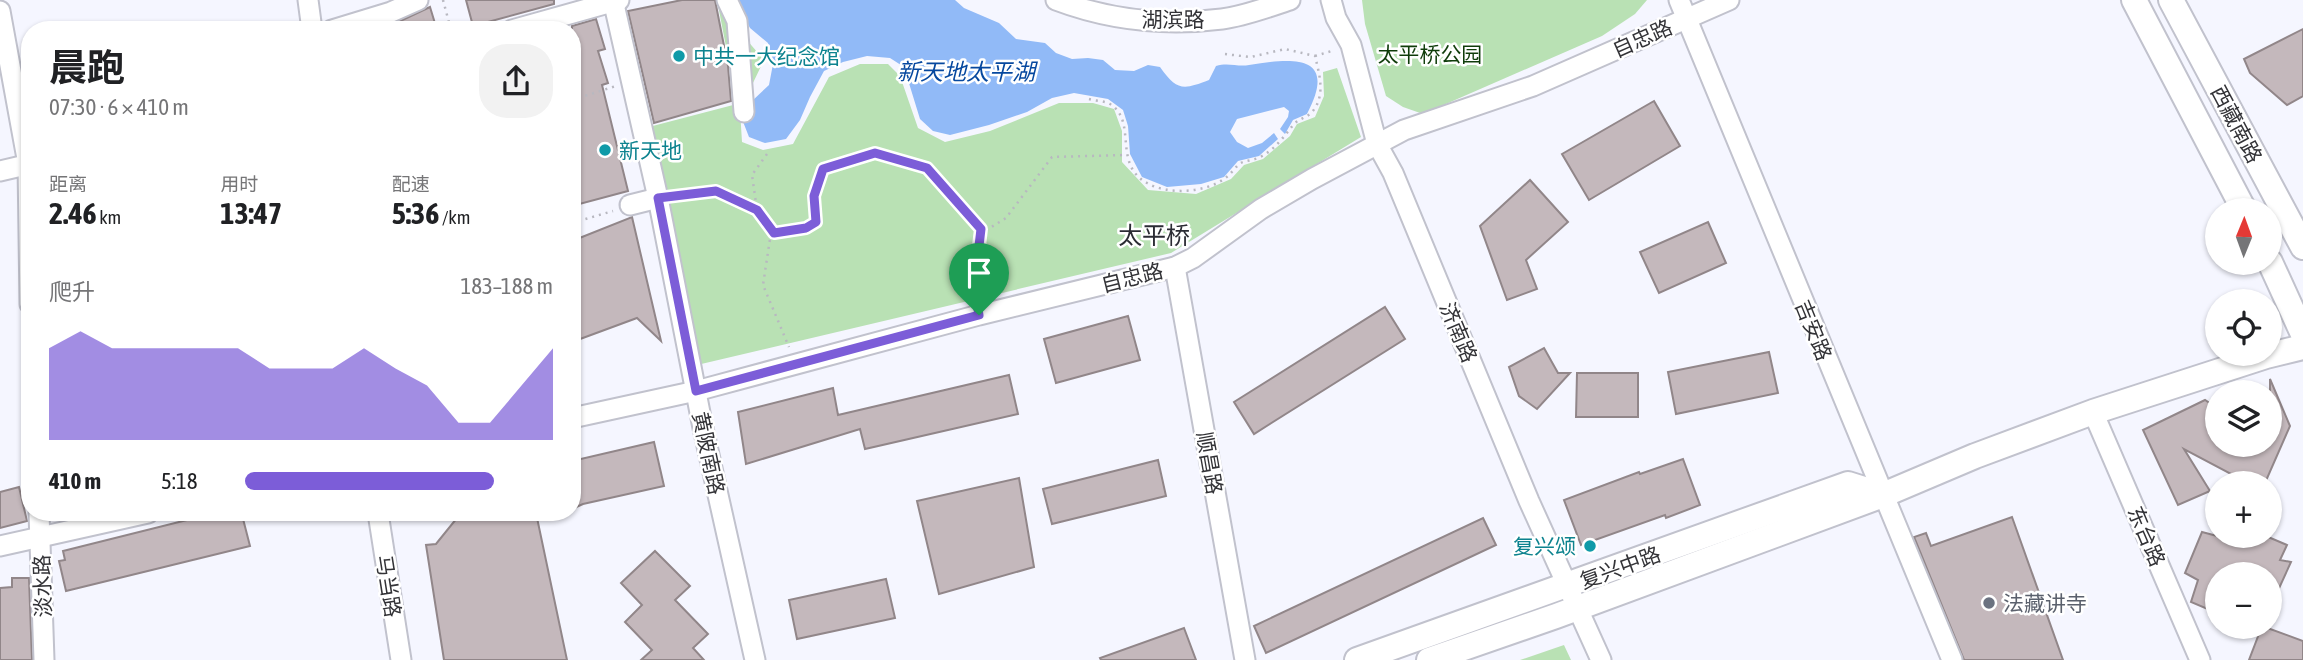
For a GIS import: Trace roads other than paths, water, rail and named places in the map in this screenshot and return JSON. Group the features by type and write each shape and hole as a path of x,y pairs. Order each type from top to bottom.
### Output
{"main road":[{"name":"西藏南路","path":"2134,0 2238,198"},
{"name":"西藏南路","path":"2171,0 2303,247"},
{"path":"2276,275 2303,334"},
{"path":"1883,495 1975,456 2094,412 2266,356 2303,347"},
{"name":"复兴中路","path":"1429,660 1572,597 1848,484 1883,495"},
{"name":"复兴中路","path":"1357,660 1572,597"}],"street":[{"path":"308,0 311,21"},
{"path":"362,21 418,0"},
{"path":"543,21 615,0"},
{"name":"黄陂南路","path":"615,0 755,660"},
{"path":"727,0 737,21 744,112"},
{"name":"湖滨路","path":"1056,0 1127,19 1180,22 1224,19 1290,0"},
{"name":"济南路","path":"1331,0 1336,18 1351,45 1377,144 1393,173 1529,501 1601,660"},
{"name":"吉安路","path":"1679,0 1952,660"},
{"name":"自忠路","path":"581,416 696,391 979,315 1175,267 1194,257 1271,202 1404,130 1533,86 1729,0"},
{"path":"0,11 21,122"},
{"path":"0,171 21,166"},
{"path":"630,205 658,198"},
{"name":"顺昌路","path":"1175,267 1245,660"},
{"name":"东台路","path":"2094,412 2200,660"},
{"name":"淡水路","path":"39,521 44,660"},
{"path":"0,546 112,521"},
{"name":"马当路","path":"380,521 401,660"}],"water":[{"name":"新天地太平湖","path":"735,0 955,0 964,8 999,23 1016,39 1045,43 1056,53 1072,59 1103,60 1115,70 1134,71 1148,65 1160,67 1171,81 1187,87 1209,80 1216,66 1220,65 1295,61 1314,70 1317,80 1315,94 1307,114 1293,120 1285,134 1280,129 1289,111 1284,107 1237,119 1230,132 1237,142 1248,148 1262,143 1274,133 1278,139 1259,156 1238,161 1224,177 1201,184 1167,187 1142,177 1130,154 1128,126 1123,110 1108,99 1074,93 1052,98 1027,112 989,125 950,135 933,131 920,119 904,67 890,58 867,56 843,62 824,71 800,120 786,139 765,143 749,137 742,119 752,101 769,85 773,64 768,43 750,28"}],"place":[{"name":"中共一大纪念馆","path":"679,56"},
{"name":"新天地","path":"605,150"},
{"name":"复兴颂","path":"1590,546"},
{"name":"法藏讲寺","path":"1989,603"}],"district":[{"name":"太平桥","path":"1154,235"}],"park label":[{"name":"太平桥公园","path":"1430,54"}]}
